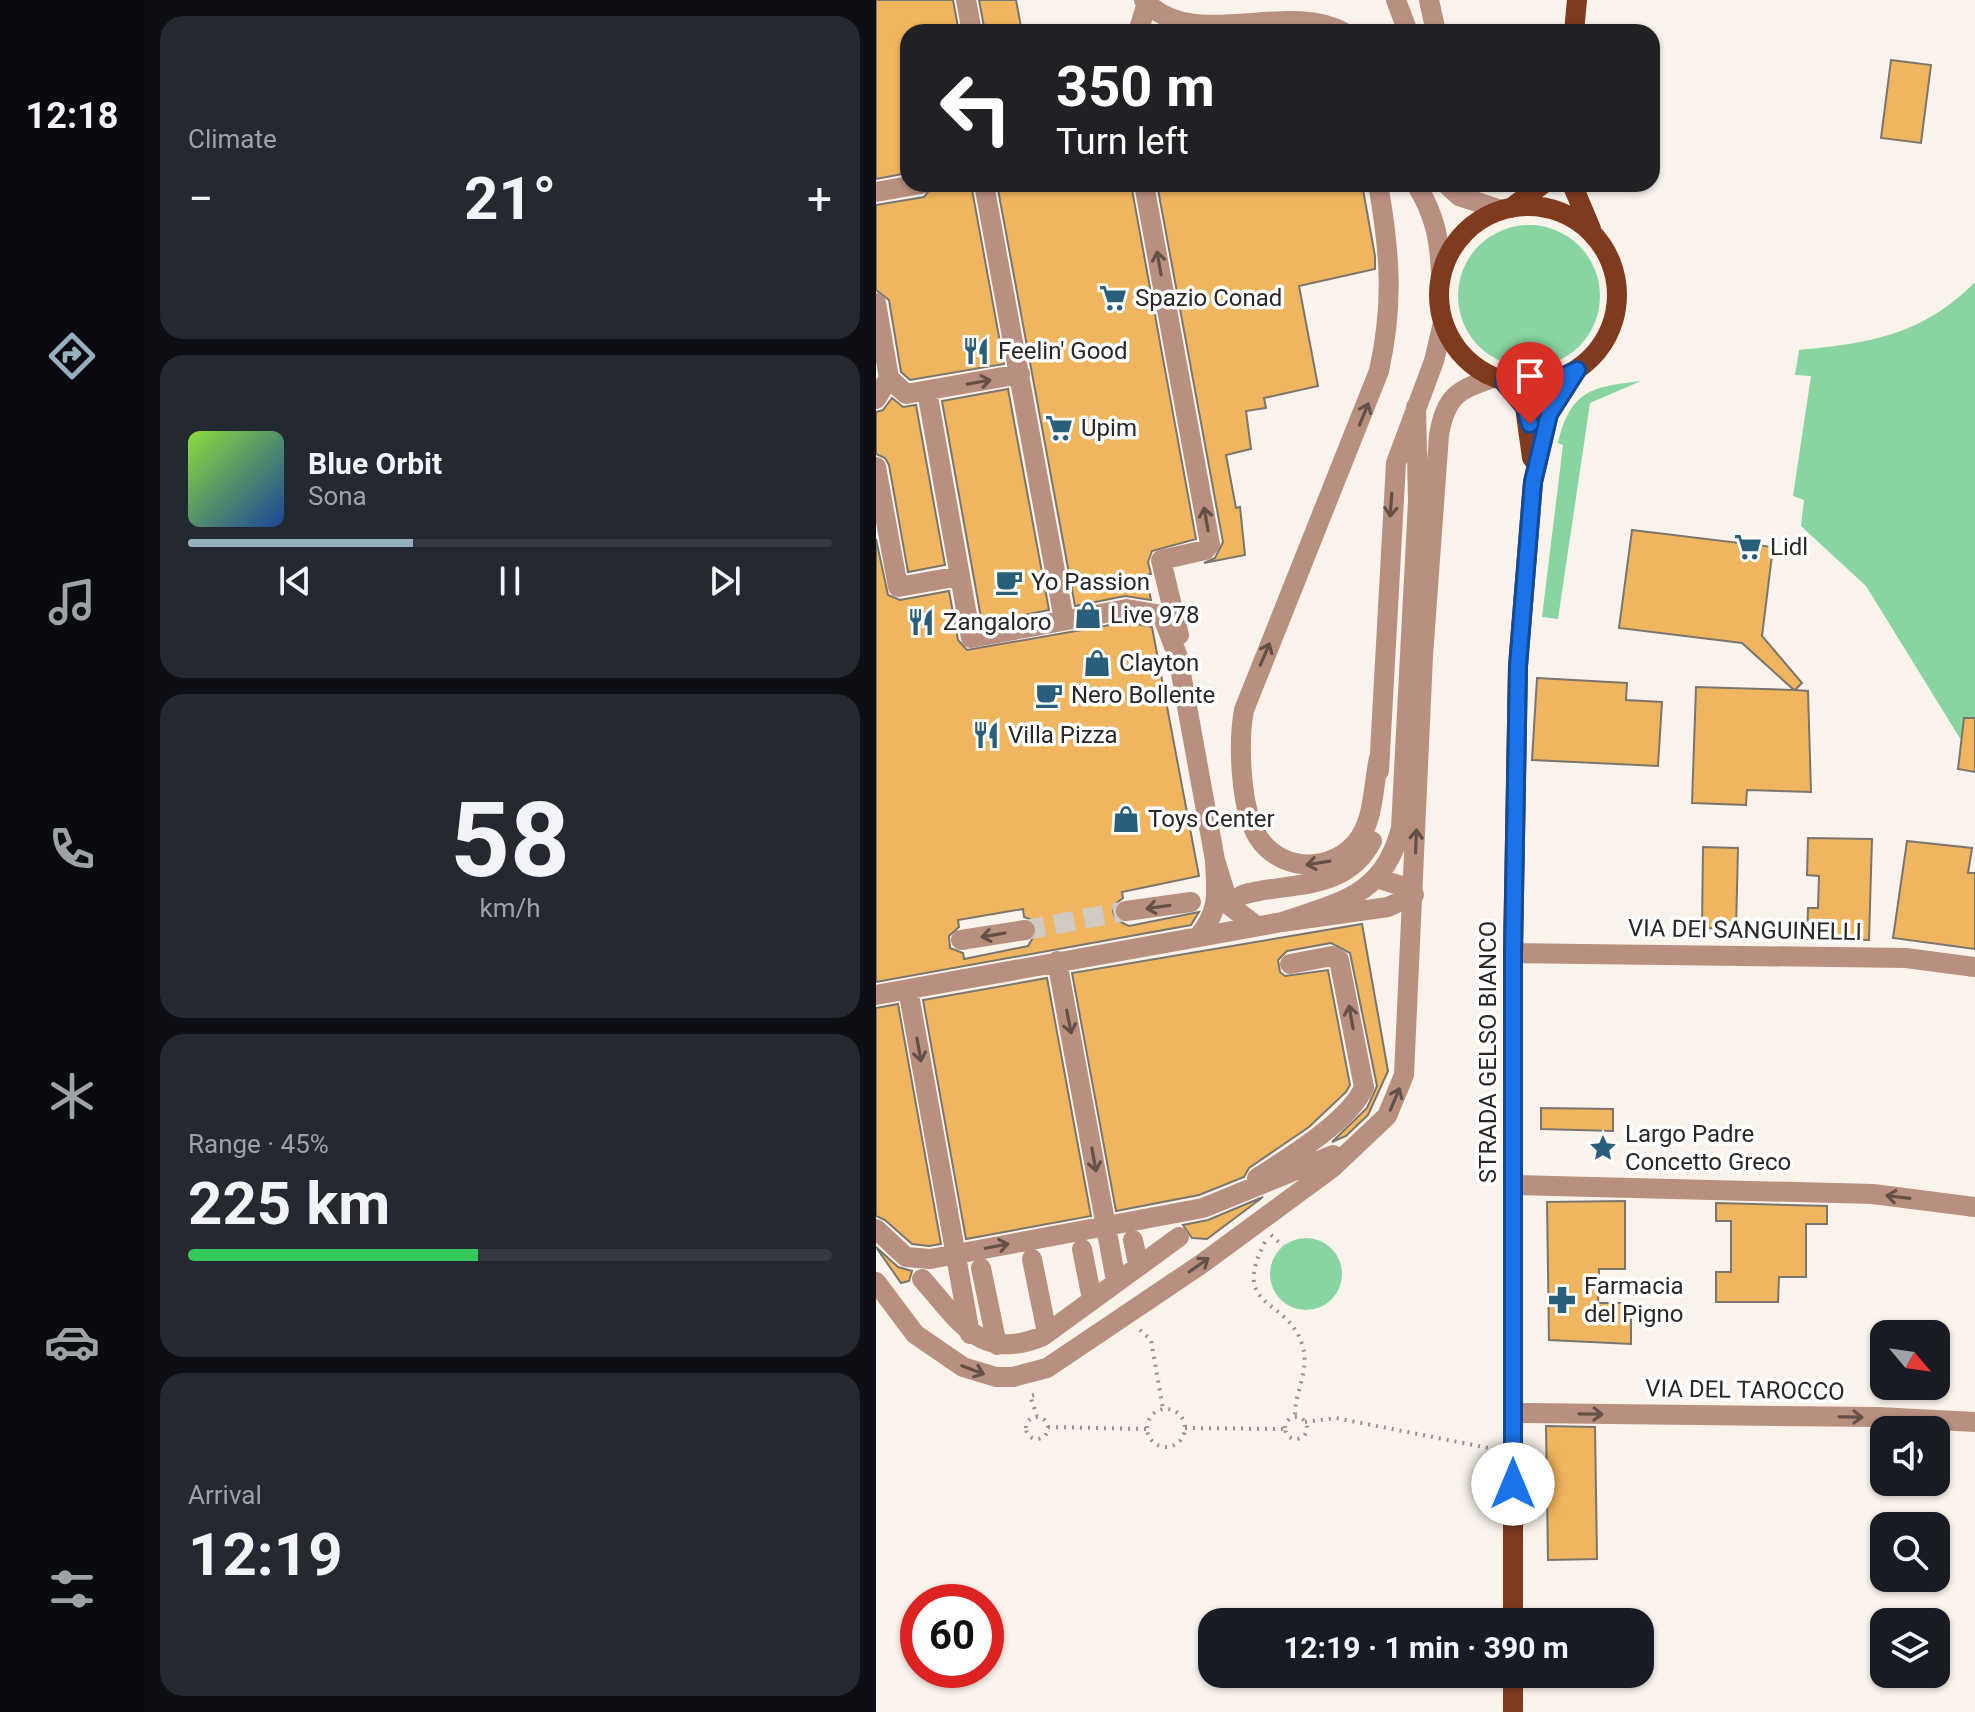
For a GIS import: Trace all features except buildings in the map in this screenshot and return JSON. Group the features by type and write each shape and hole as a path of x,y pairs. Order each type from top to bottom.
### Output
{"main road":[{"path":"1575,24 1577,0"},
{"path":"1531,192 1462,235 1441,276 1439,308 1443,323 1462,356 1499,380 1549,383 1577,370 1603,344 1617,307 1613,267 1592,233 1575,192"},
{"path":"1506,209 1554,210 1592,233"},
{"name":"STRADA GELSO BIANCO","path":"1533,482 1549,414 1577,370"},
{"name":"STRADA GELSO BIANCO","path":"1499,380 1525,407 1530,424 1533,482 1518,666 1513,953 1513,1608"},
{"path":"1513,1688 1513,1712"}],"street":[{"path":"966,0 970,24"},
{"path":"1396,0 1405,24"},
{"path":"1429,0 1434,24"},
{"path":"1140,24 1145,2 1158,13 1188,18 1307,7 1336,24"},
{"path":"876,192 900,188"},
{"path":"986,192 1064,620"},
{"path":"1145,192 1210,544 1205,550 1161,560 1179,635 1178,657"},
{"path":"1379,192 1392,274 1386,339 1379,371 1247,698 1243,718 1240,744 1243,777 1258,838 1279,857 1307,866 1339,858 1351,850 1366,828 1379,758"},
{"path":"1420,192 1435,219 1440,240 1441,276"},
{"path":"1455,192 1459,196 1506,209"},
{"path":"876,303 889,378 906,394 1020,374"},
{"path":"1242,895 1275,885 1330,880 1355,865 1367,852 1377,828 1381,796 1379,758 1393,485 1396,463 1443,323"},
{"path":"876,399 889,378"},
{"path":"876,1282 915,1334 963,1367 996,1377 1047,1368 1200,1265 1332,1168 1387,1116 1404,1075 1423,656 1439,435 1444,409 1452,397 1472,385 1499,380"},
{"path":"927,391 971,638 1127,609 1161,596 1164,572"},
{"path":"1282,922 1355,897 1390,860 1401,828 1418,501 1416,407"},
{"path":"876,467 898,587 960,576"},
{"path":"1127,609 1162,615 1178,657 1215,860 1229,905 1255,925"},
{"path":"1199,936 1214,915 1217,904 1215,860"},
{"path":"1376,878 1402,886 1414,895"},
{"path":"876,995 1255,925 1318,920 1388,907 1414,895"},
{"path":"1126,911 1191,902"},
{"path":"961,940 1025,930"},
{"name":"VIA DEI SANGUINELLI","path":"1513,953 1906,958 1975,967"},
{"path":"1230,1196 1321,1133 1360,1097 1364,1087 1339,960 1332,956 1290,964"},
{"path":"1057,961 1116,1281"},
{"path":"908,989 970,1334"},
{"path":"876,1229 906,1257 930,1259 1203,1208 1320,1162 1368,1135"},
{"path":"1514,1185 1873,1194 1975,1207"},
{"path":"922,1279 970,1334 997,1345 1025,1344 1047,1333 1179,1237"},
{"path":"1133,1240 1138,1264"},
{"path":"1082,1249 1092,1299"},
{"path":"1032,1259 1047,1333"},
{"path":"876,1264 942,1352"},
{"path":"981,1268 997,1345"},
{"name":"VIA DEL TAROCCO","path":"1513,1413 1878,1417 1975,1422"}],"path":[{"path":"1271,1225 1270,1234 1255,1263 1254,1288 1262,1302 1297,1331 1303,1346 1304,1380 1295,1403 1295,1417"},
{"path":"1270,1234 1283,1246"},
{"path":"1140,1330 1151,1340 1163,1409"},
{"path":"1163,1409 1178,1414 1185,1428 1178,1443 1162,1448 1148,1437 1147,1429 1155,1413 1163,1409"},
{"path":"1048,1427 1042,1438 1029,1436 1026,1430 1030,1418 1037,1416 1048,1427 1147,1429"},
{"path":"1284,1429 1289,1419 1295,1417 1305,1422 1336,1418 1512,1453"},
{"path":"1185,1428 1284,1429 1293,1439 1299,1439 1305,1435 1305,1422"}],"green space":[{"path":"1529,225 1556,231 1579,246 1594,269 1600,296 1594,323 1579,346 1556,361 1529,367 1502,361 1479,346 1464,323 1458,296 1464,269 1479,246 1502,231"},
{"path":"1975,282 1975,742 1961,740 1866,586 1801,526 1804,500 1793,496 1811,376 1795,375 1799,350 1849,344 1915,325 1936,314"},
{"path":"1641,381 1590,403 1558,619 1542,617 1563,445 1558,443 1563,425 1569,412 1586,394 1596,389"},
{"path":"1306,1238 1326,1244 1336,1254 1342,1274 1336,1294 1326,1304 1306,1310 1286,1304 1276,1294 1270,1274 1276,1254 1286,1244"}],"tunnel":[{"path":"1025,930 1126,911"}],"place":[{"name":"Spazio Conad","path":"1113,298"},
{"name":"Feelin' Good","path":"976,351"},
{"name":"Upim","path":"1059,428"},
{"name":"Lidl","path":"1748,547"},
{"name":"Yo Passion","path":"1009,582"},
{"name":"Live 978","path":"1088,615"},
{"name":"Zangaloro","path":"921,622"},
{"name":"Clayton","path":"1097,663"},
{"name":"Nero Bollente","path":"1049,695"},
{"name":"Villa Pizza","path":"986,735"},
{"name":"Toys Center","path":"1126,819"},
{"name":"Largo Padre Concetto Greco","path":"1603,1148"},
{"name":"Farmacia del Pigno","path":"1562,1300"}],"route":[{"path":"1513,1484 1513,953 1518,666 1533,482 1549,414 1577,370 1549,383 1504,382 1525,407 1530,424"}]}
